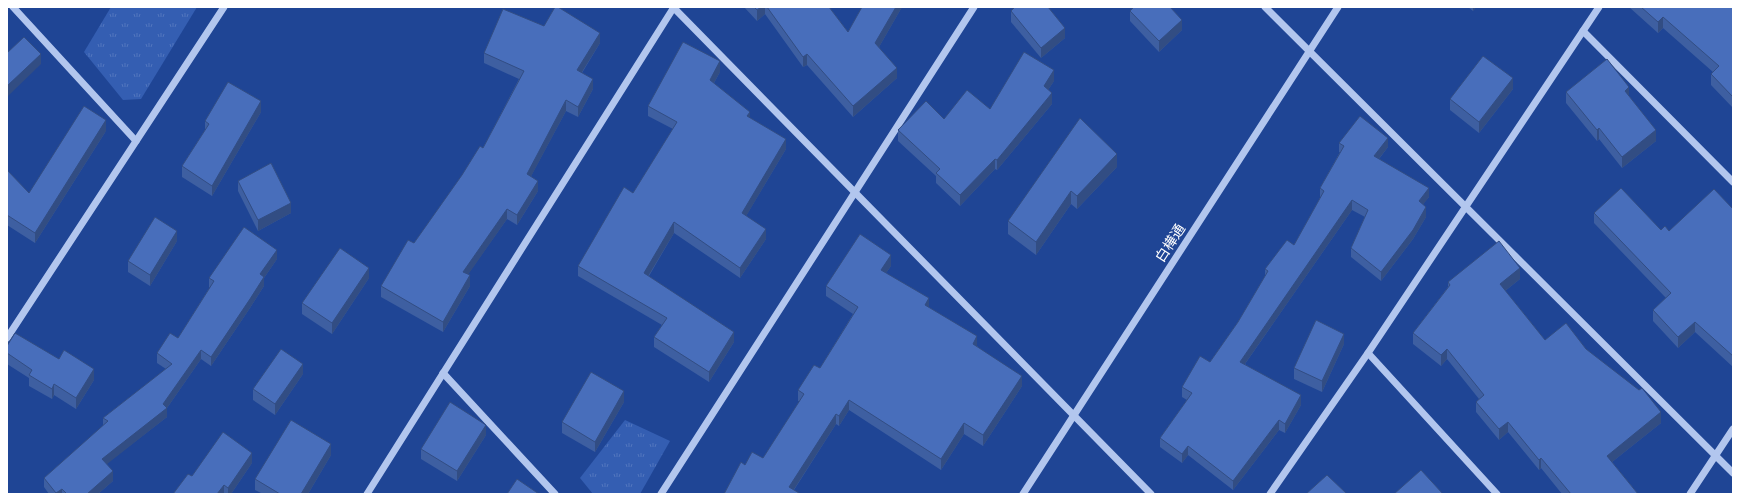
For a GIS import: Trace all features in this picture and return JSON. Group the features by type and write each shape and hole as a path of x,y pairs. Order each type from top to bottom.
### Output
{"street":[{"path":"13,7 136,141"},
{"path":"7,338 224,7"},
{"path":"367,494 674,7 1151,494"},
{"path":"661,494 974,7"},
{"path":"1265,7 1733,472"},
{"name":"白樺通","path":"1024,494 1338,7"},
{"path":"1270,494 1368,353 1599,7"},
{"path":"1583,31 1733,182"},
{"path":"1368,353 1497,494"},
{"path":"443,373 555,494"},
{"path":"1690,494 1733,429"}],"green space":[{"path":"111,7 197,7 141,99 123,100 84,52"},
{"path":"625,420 670,441 640,494 593,494 580,478"}],"building":[{"path":"555,7 558,7 600,33 577,70 593,79 578,107 566,100 527,174 538,181 517,215 507,209 463,272 470,275 443,322 381,286 408,240 414,243 462,175 480,146 483,148 524,71 484,53 503,9 544,26"},
{"path":"754,7 761,7 757,10"},
{"path":"767,7 829,7 848,32 862,7 896,7 875,43 897,68 853,106 807,54 803,57"},
{"path":"1015,7 1048,7 1065,28 1041,48 1011,11"},
{"path":"1134,7 1170,7 1182,20 1159,41 1130,11"},
{"path":"1641,7 1733,7 1733,97 1711,74 1719,66 1663,17 1658,22"},
{"path":"24,37 41,54 7,86 7,53"},
{"path":"683,42 720,61 710,80 750,112 747,116 786,139 742,213 766,229 740,268 674,222 644,273 734,332 709,372 654,337 667,318 578,266 624,187 633,193 677,122 648,106"},
{"path":"1024,52 1054,70 1044,86 1052,93 997,160 995,159 960,195 936,173 940,169 898,130 926,101 944,119 967,90 990,109"},
{"path":"1483,56 1513,78 1479,122 1450,99"},
{"path":"1607,59 1629,87 1625,91 1656,130 1622,157 1599,128 1597,130 1566,92"},
{"path":"228,82 261,101 212,186 182,166 209,124 205,121"},
{"path":"84,106 106,120 35,233 7,215 7,170 29,193"},
{"path":"1360,116 1388,138 1374,156 1429,188 1419,201 1426,207 1413,230 1381,272 1351,248 1368,210 1352,200 1240,362 1301,395 1285,424 1279,420 1233,481 1188,446 1182,454 1160,438 1192,393 1182,387 1200,356 1210,362 1238,322 1268,271 1265,269 1287,240 1294,245 1324,191 1320,188 1344,146 1339,143"},
{"path":"1080,118 1117,154 1077,196 1071,191 1036,242 1008,221"},
{"path":"271,163 291,203 258,220 238,181"},
{"path":"1621,188 1661,230 1665,226 1669,231 1714,189 1733,209 1733,356 1695,322 1678,337 1653,310 1671,293 1594,213"},
{"path":"155,217 177,231 150,275 128,261"},
{"path":"244,227 277,250 260,274 264,277 211,357 201,350 163,404 167,408 102,459 113,471 87,494 67,494 62,489 56,493 44,478 108,421 103,418 172,364 157,353 170,333 178,338 214,281 209,278"},
{"path":"860,234 891,255 881,270 929,298 925,305 977,336 973,344 1022,376 983,435 964,423 941,459 849,400 839,416 836,414 789,487 799,493 798,494 724,494 741,462 745,465 752,452 763,458 804,394 798,390 814,365 820,368 858,307 826,286"},
{"path":"1499,241 1520,268 1500,284 1545,340 1566,323 1586,349 1639,390 1642,388 1661,412 1607,456 1638,494 1571,494 1541,458 1539,460 1508,422 1499,429 1476,402 1484,395 1447,349 1441,355 1413,333 1450,285 1448,282"},
{"path":"340,248 369,268 332,323 302,303"},
{"path":"1316,320 1344,334 1322,381 1294,368"},
{"path":"15,333 59,359 64,350 94,369 76,398 54,384 52,389 29,375 32,370 7,353 7,346"},
{"path":"281,349 303,364 275,404 253,389"},
{"path":"591,372 624,391 595,442 562,422"},
{"path":"450,402 486,425 457,471 421,449"},
{"path":"291,420 331,444 301,494 280,494 255,479"},
{"path":"223,432 252,453 228,488 224,485 217,494 173,494 188,474 192,476"},
{"path":"1421,470 1443,494 1394,494"},
{"path":"1327,475 1347,494 1306,494"},
{"path":"517,479 539,494 507,494"}]}
